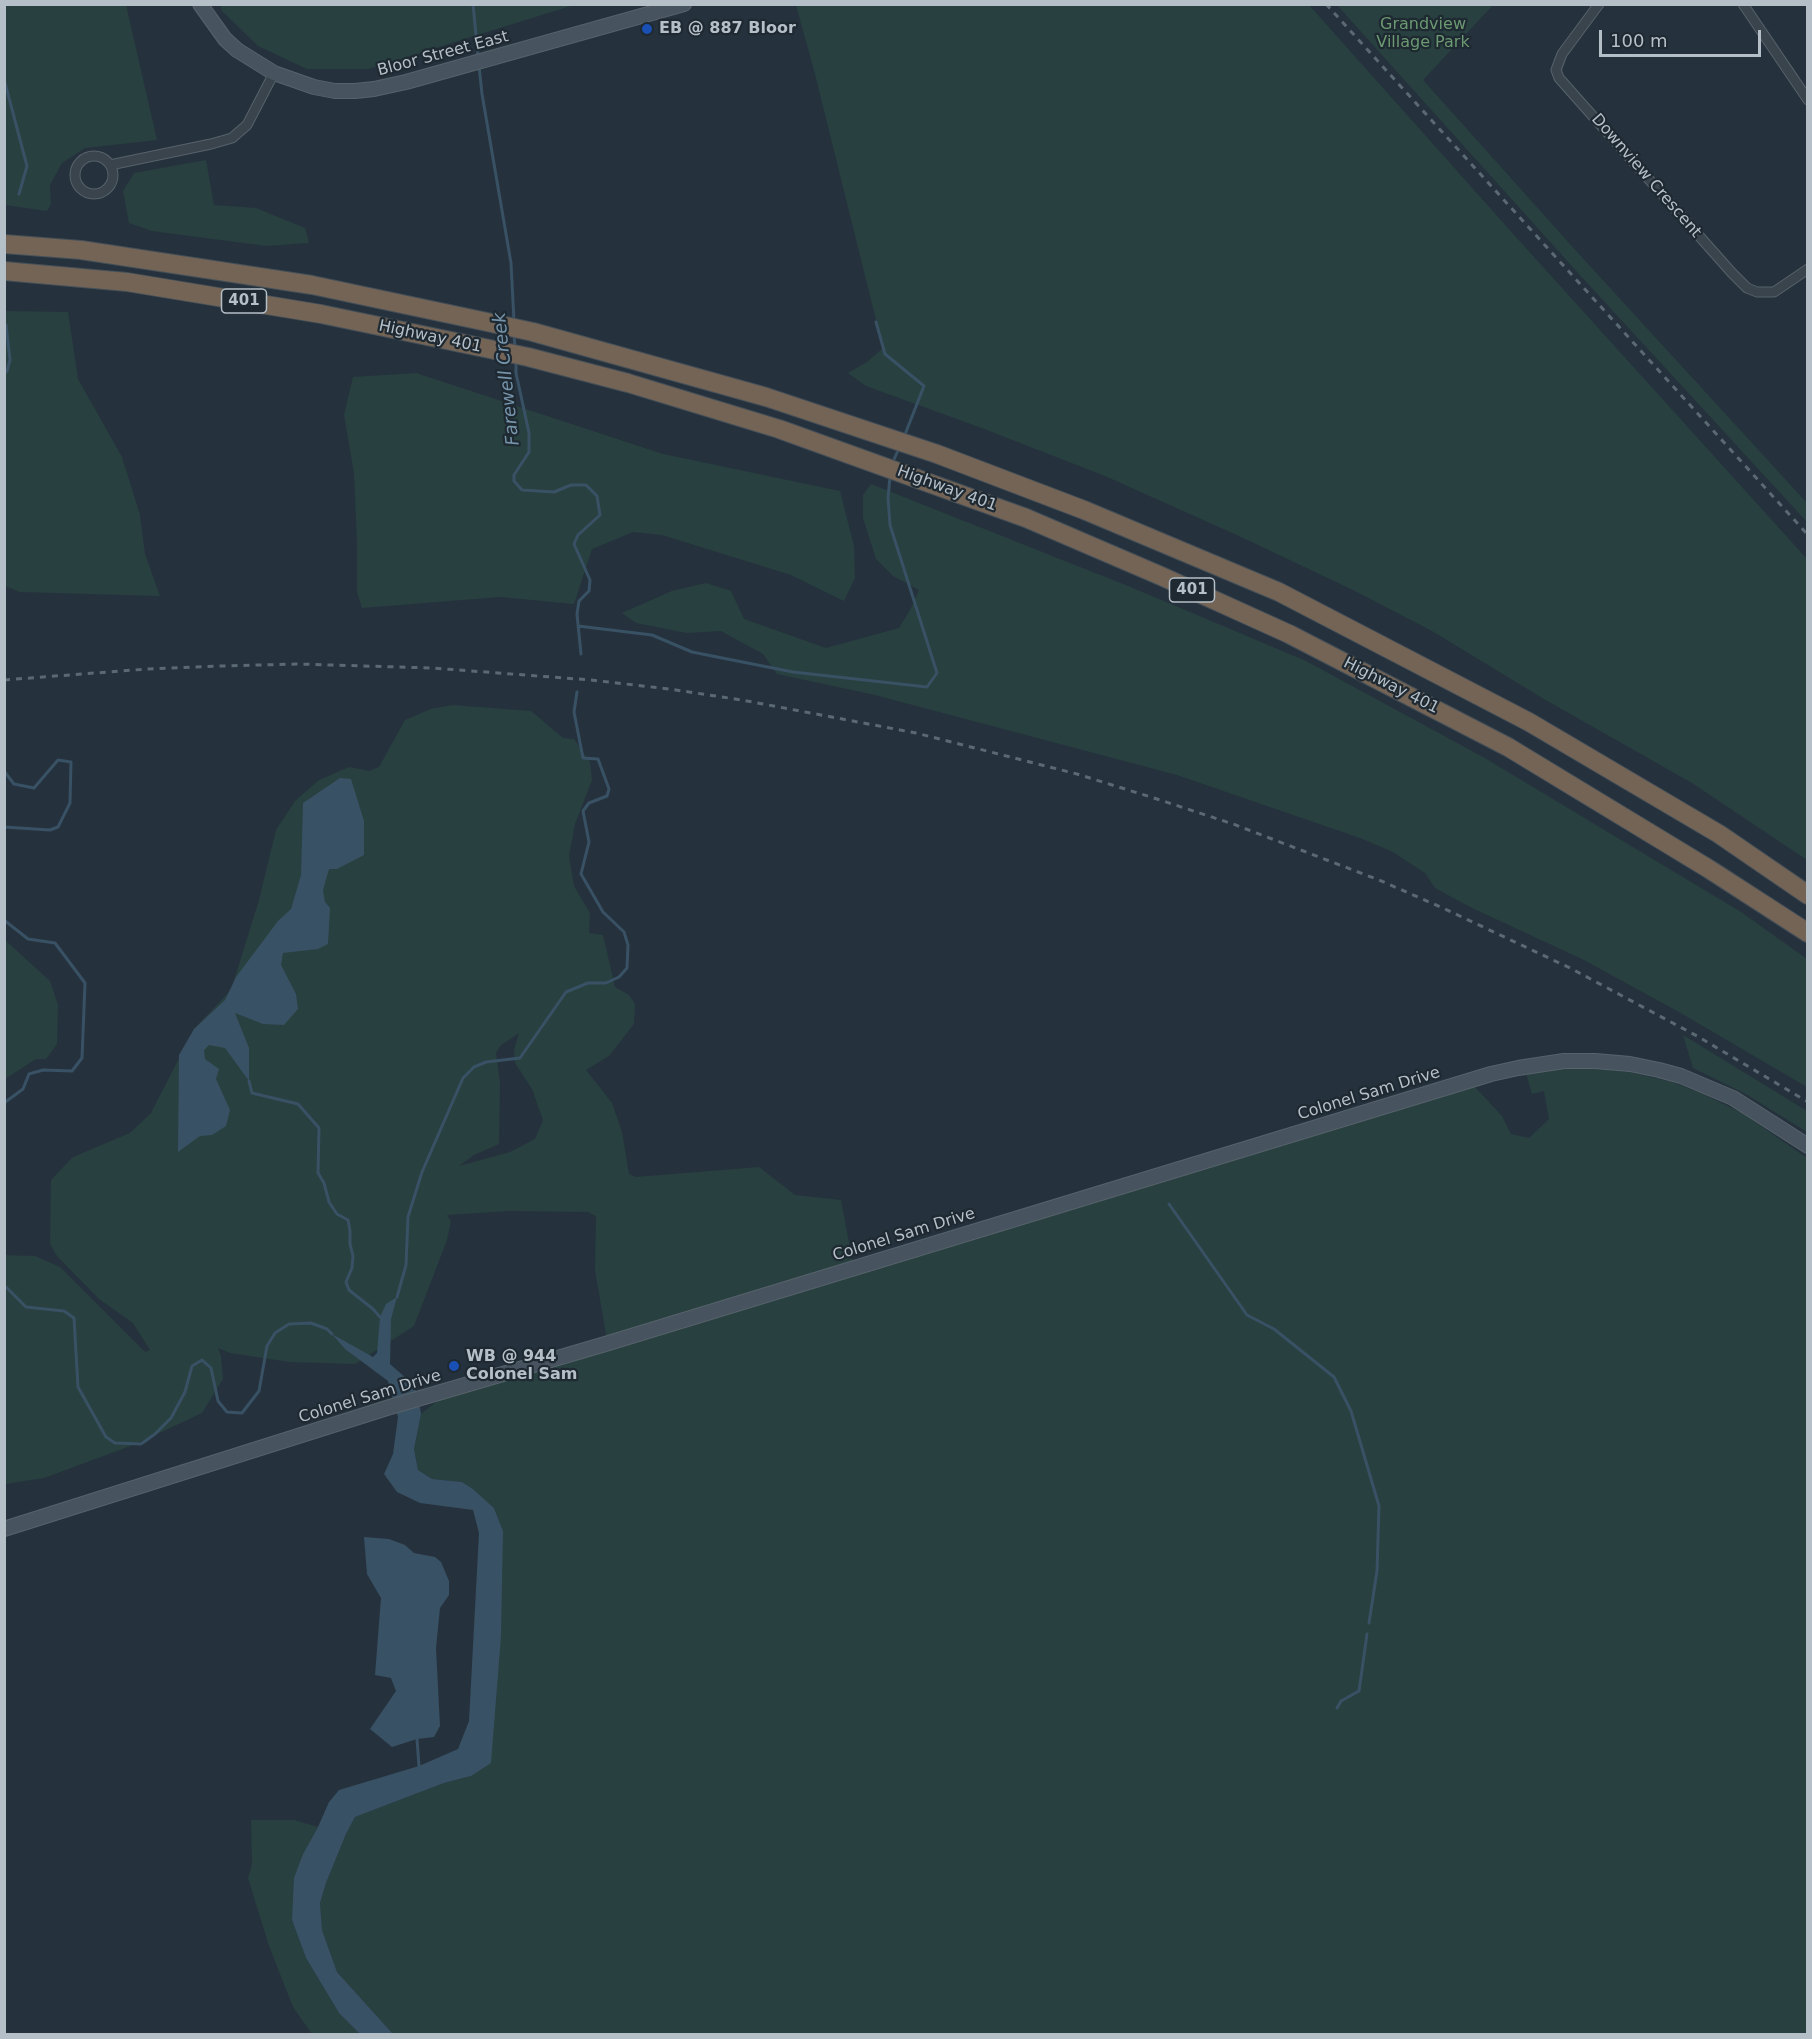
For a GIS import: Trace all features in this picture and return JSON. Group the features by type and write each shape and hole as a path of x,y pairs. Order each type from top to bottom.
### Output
{"highway":[{"path":"4,234 81,250"},
{"name":"Highway 401","path":"4,244 81,250 312,285 533,332 766,397 937,454 1084,510 1280,592 1529,722 1719,834 1808,895"},
{"name":"Highway 401","path":"4,271 138,284 321,314 528,357 628,383 779,429 1026,518 1289,634 1508,747 1709,869 1808,933"}],"street":[{"name":"Bloor Street East","path":"200,4 225,39 237,50 274,73 314,87 334,91 356,91 392,86 684,4"},
{"name":"Downview Crescent","path":"1599,4 1562,54 1556,70 1559,78 1731,273 1747,288 1757,292 1774,292 1808,269"},
{"path":"1743,4 1808,100"},
{"path":"110,165 231,138 247,125 274,73"},
{"path":"94,156 100,157 110,165 113,177 108,188 97,194 85,192 80,188 75,177 82,160 94,156"},
{"name":"Colonel Sam Drive","path":"4,1529 390,1407 602,1345 1491,1074 1540,1064 1595,1061 1630,1064 1681,1076 1733,1098 1808,1146"}],"green space":[{"path":"220,4 574,5 368,69 307,69 258,46 222,11"},
{"path":"4,5 126,5 157,140 85,148 62,163 50,185 51,204 47,211 5,205"},
{"path":"796,5 1309,5 1807,559 1807,860 1692,783 1544,699 1432,631 1353,590 1105,476 866,386 848,373 867,362 883,348"},
{"name":"Grandview Village Park","path":"1337,5 1493,5 1423,80 1807,503 1807,522 1579,274"},
{"path":"206,160 214,205 256,208 305,228 309,243 266,246 152,231 129,223 123,191 134,173"},
{"path":"5,311 68,312 78,379 122,457 140,515 145,554 160,596 20,592 5,586"},
{"path":"416,373 663,454 840,491 854,546 855,578 844,601 791,575 662,535 633,532 592,549 574,604 500,597 362,608 357,592 354,473 344,415 353,377"},
{"path":"871,484 1133,588 1306,661 1483,757 1741,912 1807,959 1807,1087 1679,1012 1582,959 1472,908 1435,888 1425,873 1393,852 1360,838 1177,775 875,695 777,674 763,654 721,631 687,633 636,623 622,613 672,591 706,583 731,591 744,619 826,648 899,628 919,590 893,576 876,559 863,518 863,495"},
{"path":"452,705 531,711 563,738 574,739 590,762 592,780 575,824 569,856 574,886 590,913 589,933 603,935 615,987 629,995 635,1004 634,1024 609,1056 586,1070 612,1103 622,1132 629,1174 636,1177 759,1167 795,1195 841,1200 853,1264 1474,1086 1502,1116 1511,1134 1529,1138 1549,1119 1544,1091 1532,1094 1526,1073 1555,1068 1594,1068 1629,1072 1672,1082 1742,1113 1807,1158 1807,2034 393,2034 337,1972 322,1930 320,1903 326,1883 355,1817 444,1783 471,1776 503,1531 494,1508 473,1489 462,1482 432,1479 418,1470 414,1449 421,1414 446,1394 608,1346 595,1270 596,1216 588,1212 510,1211 447,1215 451,1221 447,1240 414,1326 355,1364 290,1362 230,1353 218,1348 223,1379 202,1413 136,1444 44,1478 5,1484 5,1255 35,1256 60,1267 145,1352 150,1350 133,1323 99,1299 57,1256 50,1244 51,1180 73,1157 130,1133 151,1113 194,1029 231,990 259,900 276,830 295,801 319,780 349,767 369,771 379,767 405,720 431,709","holes":["519,1033 514,1050 515,1063 532,1089 543,1120 535,1139 510,1152 459,1166 474,1155 499,1144 500,1082 496,1053 500,1046"]},
{"path":"5,940 50,981 58,1005 57,1044 46,1059 36,1059 5,1079"},
{"path":"1683,1035 1807,1111 1807,1132 1746,1094 1693,1068"},
{"path":"251,1820 294,1820 318,1827 303,1854 292,1920 306,1958 339,2013 360,2034 312,2034 293,2007 269,1946 248,1878 252,1864"}],"water":[{"path":"340,778 351,779 364,821 364,855 337,869 329,869 323,890 325,902 330,908 328,944 318,949 283,953 281,965 296,994 298,1009 284,1025 263,1024 235,1013 249,1048 249,1081 225,1048 209,1045 204,1050 205,1059 219,1069 216,1079 230,1110 226,1126 212,1135 200,1136 178,1152 179,1055 194,1029 225,1000 236,977 278,921 291,909 301,875 303,803"},
{"path":"397,1297 391,1319 390,1364 414,1385 419,1401 421,1414 414,1449 418,1470 432,1479 462,1482 473,1489 494,1508 503,1531 501,1636 491,1763 471,1776 444,1783 355,1817 326,1883 320,1903 322,1930 337,1972 393,2034 360,2034 339,2013 306,1958 292,1920 294,1878 303,1854 329,1802 339,1790 419,1766 458,1749 469,1721 479,1533 473,1510 420,1503 397,1492 384,1474 393,1454 398,1417 388,1381 345,1349 332,1334 373,1357 377,1353 380,1317 386,1304"},
{"path":"364,1537 389,1539 405,1545 414,1553 435,1557 441,1562 449,1581 449,1595 440,1608 436,1648 440,1726 434,1737 417,1739 392,1747 370,1729 396,1691 391,1678 375,1675 381,1598 367,1574"}],"waterway":[{"name":"Farewell Creek","path":"473,4 478,56"},
{"name":"Farewell Creek","path":"479,66 511,263 514,321"},
{"path":"4,79 27,166 19,194"},
{"path":"876,322 885,354 924,386 904,437"},
{"path":"4,374 10,360 6,325"},
{"name":"Farewell Creek","path":"514,333 515,348"},
{"name":"Farewell Creek","path":"516,360 516,373 529,433 529,452 514,475 514,481 522,490 554,492 571,485 586,485 597,496 600,515 578,535 574,544 590,580 589,591 579,601 577,614 581,654"},
{"path":"892,464 899,448"},
{"path":"578,626 652,635 692,652 793,672 927,687 937,673 890,525 888,498 890,477"},
{"name":"Farewell Creek","path":"397,1297 406,1265 408,1217 422,1172 463,1078 474,1067 486,1062 520,1058 566,992 588,983 606,983 619,977 627,968 628,945 624,932 603,912 581,874 589,842 583,811 589,803 607,796 609,789 598,759 583,758 574,712 577,692"},
{"path":"4,771 14,784 34,788 58,760 71,762 70,803 58,827 50,830 4,827"},
{"path":"4,920 28,939 55,943 85,983 82,1058 72,1071 43,1070 29,1074 23,1089 4,1103"},
{"path":"249,1081 252,1093 298,1104 319,1128 318,1173 324,1183 329,1202 337,1214 348,1220 350,1231 353,1256 352,1268 346,1282 349,1290 380,1317"},
{"path":"1169,1204 1247,1315 1274,1329 1334,1377 1351,1411 1379,1506 1377,1571 1369,1623"},
{"path":"4,1285 26,1307 64,1311 74,1318 78,1387 106,1437 115,1443 141,1444 155,1434 171,1418 185,1392 192,1366 202,1360 211,1368 218,1401 227,1412 242,1413 259,1391 267,1346 275,1333 289,1324 311,1323 327,1329 332,1334"},
{"path":"1337,1708 1341,1701 1359,1691 1367,1634"},
{"path":"417,1739 419,1766"}],"railway":[{"path":"1326,4 1808,535"},
{"path":"4,680 147,669 222,666 297,664 432,668 591,680 669,689 742,700 916,733 1077,774 1157,799 1233,824 1379,880 1570,968 1697,1036 1808,1102"}],"place":[{"name":"EB @ 887 Bloor","path":"647,29"},
{"name":"WB @ 944 Colonel Sam","path":"454,1366"}]}
